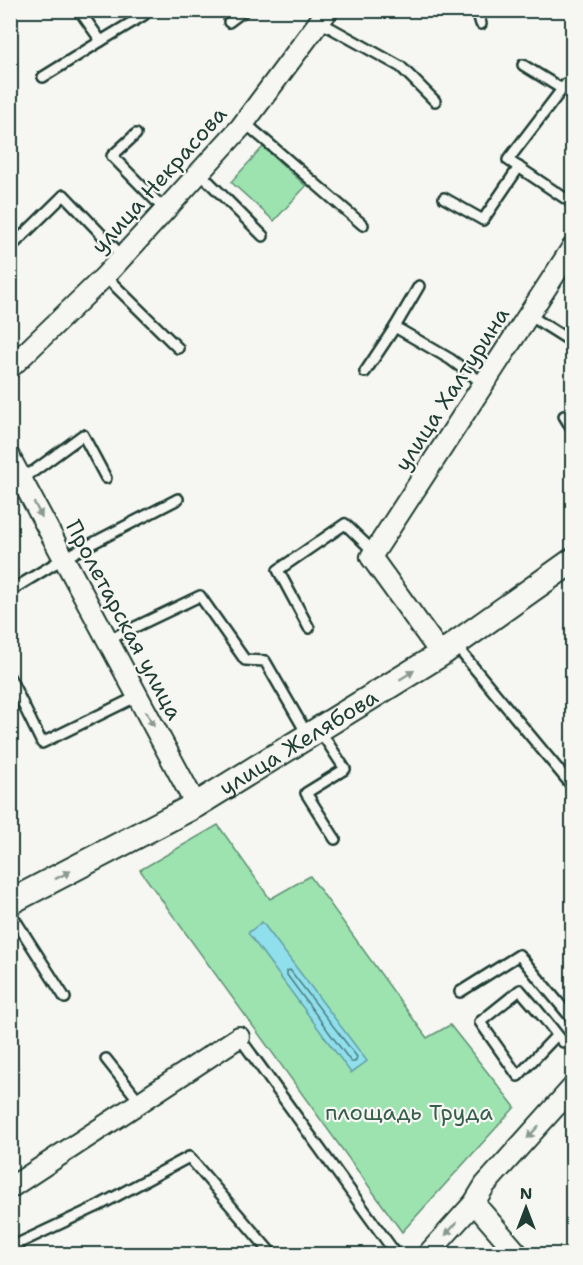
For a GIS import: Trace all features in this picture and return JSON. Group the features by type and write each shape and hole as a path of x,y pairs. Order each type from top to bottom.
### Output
{"street":[{"name":"улица Некрасова","path":"10,368 105,276 244,122 324,16"},
{"name":"улица Халтурина","path":"372,555 573,248"},
{"name":"Пролетарская улица","path":"10,458 196,805"},
{"path":"372,555 447,649"},
{"name":"улица Желябова","path":"10,902 196,805 447,649 573,561"},
{"path":"10,1188 239,1037"},
{"path":"428,1254 474,1203 485,1185 573,1088"},
{"path":"474,1203 518,1254"}],"lane":[{"path":"79,10 101,41"},
{"path":"229,22 245,10"},
{"path":"477,10 480,24"},
{"path":"43,77 144,15"},
{"path":"324,16 401,67 435,102"},
{"path":"523,65 562,89"},
{"path":"573,78 508,160 573,203"},
{"path":"244,122 363,225"},
{"path":"136,134 112,156 165,210"},
{"path":"444,198 483,220 519,167"},
{"path":"199,172 263,236"},
{"path":"10,248 64,195 123,257"},
{"path":"105,276 177,348"},
{"path":"365,372 419,286"},
{"path":"529,315 573,342"},
{"path":"395,327 450,359 484,384"},
{"path":"564,416 573,429"},
{"path":"20,477 34,471 83,435 106,478"},
{"path":"10,591 64,558 178,499"},
{"path":"309,628 278,570 345,524 372,555"},
{"path":"108,640 200,596 245,660 265,661 313,733 345,769 306,793 335,839"},
{"path":"447,649 573,786"},
{"path":"10,678 42,743 138,696"},
{"path":"10,912 65,998"},
{"path":"460,992 519,955 573,1019"},
{"path":"557,1035 518,1076 480,1022 520,990 563,1042 573,1041"},
{"path":"239,1037 396,1254"},
{"path":"106,1059 140,1102"},
{"path":"21,1254 13,1243 98,1206 189,1157 272,1254"}],"green space":[{"path":"263,147 306,186 274,221 231,182"},
{"name":"площадь Труда","path":"218,825 270,899 310,876 427,1038 450,1025 515,1107 402,1232 140,870"}],"water":[{"path":"262,922 367,1061 351,1073 248,933"}]}
